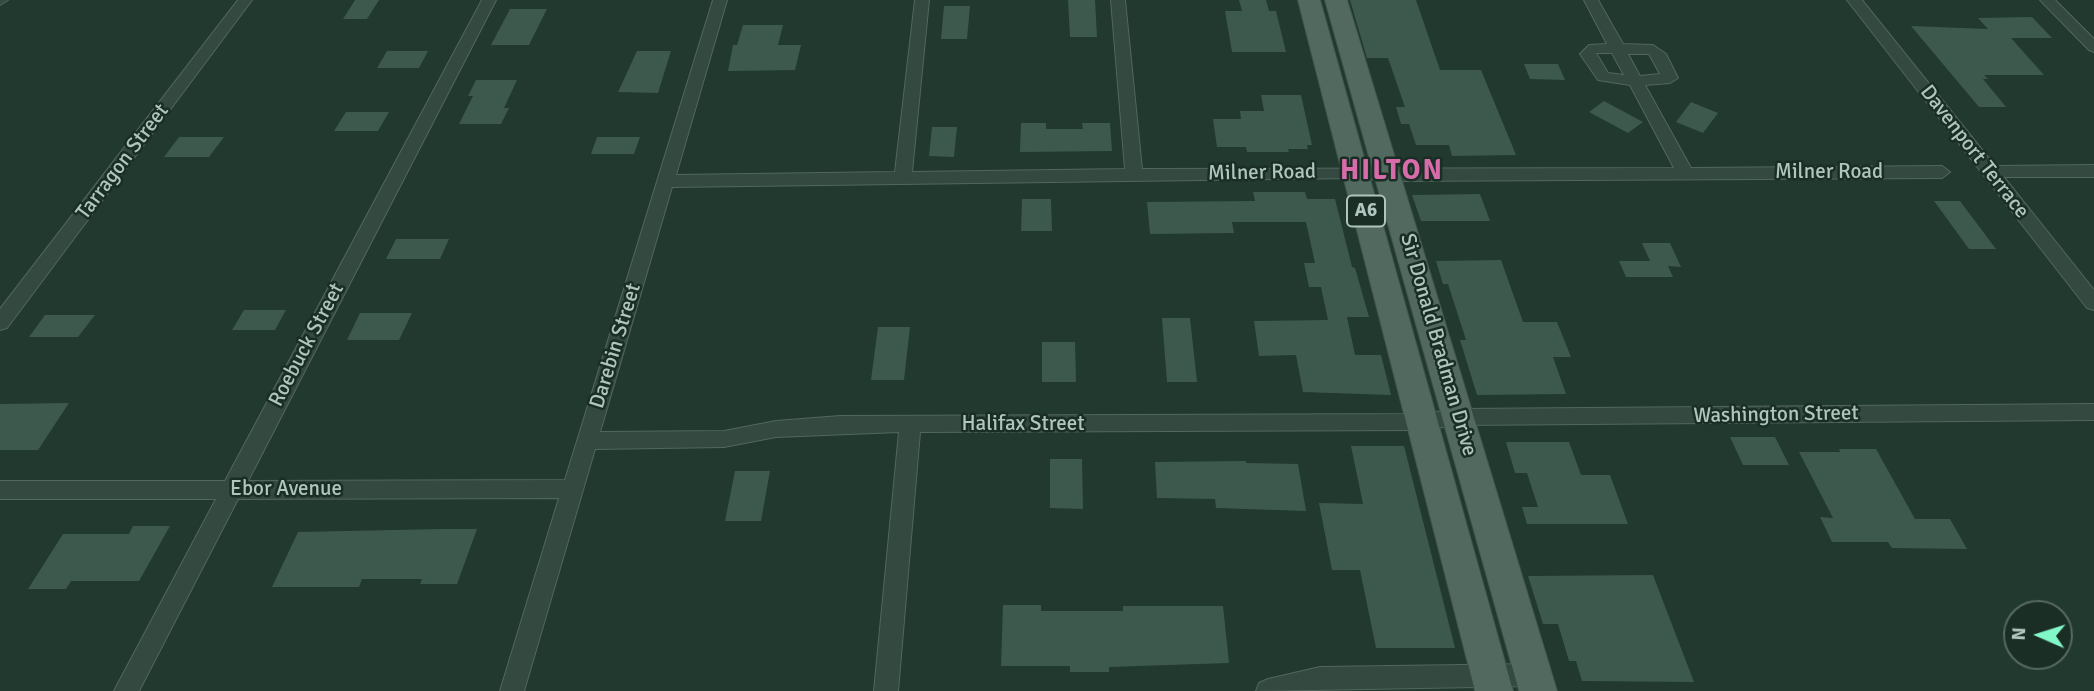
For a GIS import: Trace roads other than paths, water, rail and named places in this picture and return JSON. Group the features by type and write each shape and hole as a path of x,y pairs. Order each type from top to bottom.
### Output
{"main road":[{"name":"Sir Donald Bradman Drive","path":"1310,0 1420,422 1492,683"},
{"name":"Sir Donald Bradman Drive","path":"1336,0 1535,683"}],"street":[{"name":"Tarragon Street","path":"0,323 245,0"},
{"name":"Roebuck Street","path":"126,691 489,0"},
{"name":"Darebin Street","path":"512,691 720,0"},
{"path":"903,178 922,0"},
{"path":"1118,0 1133,175"},
{"path":"1591,0 1685,173"},
{"name":"Davenport Terrace","path":"1854,0 2094,303"},
{"path":"2047,0 2094,47"},
{"path":"1618,48 1653,50 1658,54 1670,78 1634,81 1603,77 1588,54 1589,50 1618,48"},
{"path":"1990,172 2094,171"},
{"name":"Milner Road","path":"666,181 1356,172 1388,175 1942,172"},
{"name":"Washington Street","path":"1459,417 2094,412"},
{"name":"Halifax Street","path":"587,441 724,439 776,429 839,424 1420,422 1459,417"},
{"path":"886,691 910,424"},
{"name":"Ebor Avenue","path":"0,490 573,489"},
{"path":"1268,691 1320,678 1535,683"}],"district":[{"name":"HILTON","path":"1392,172"}]}
